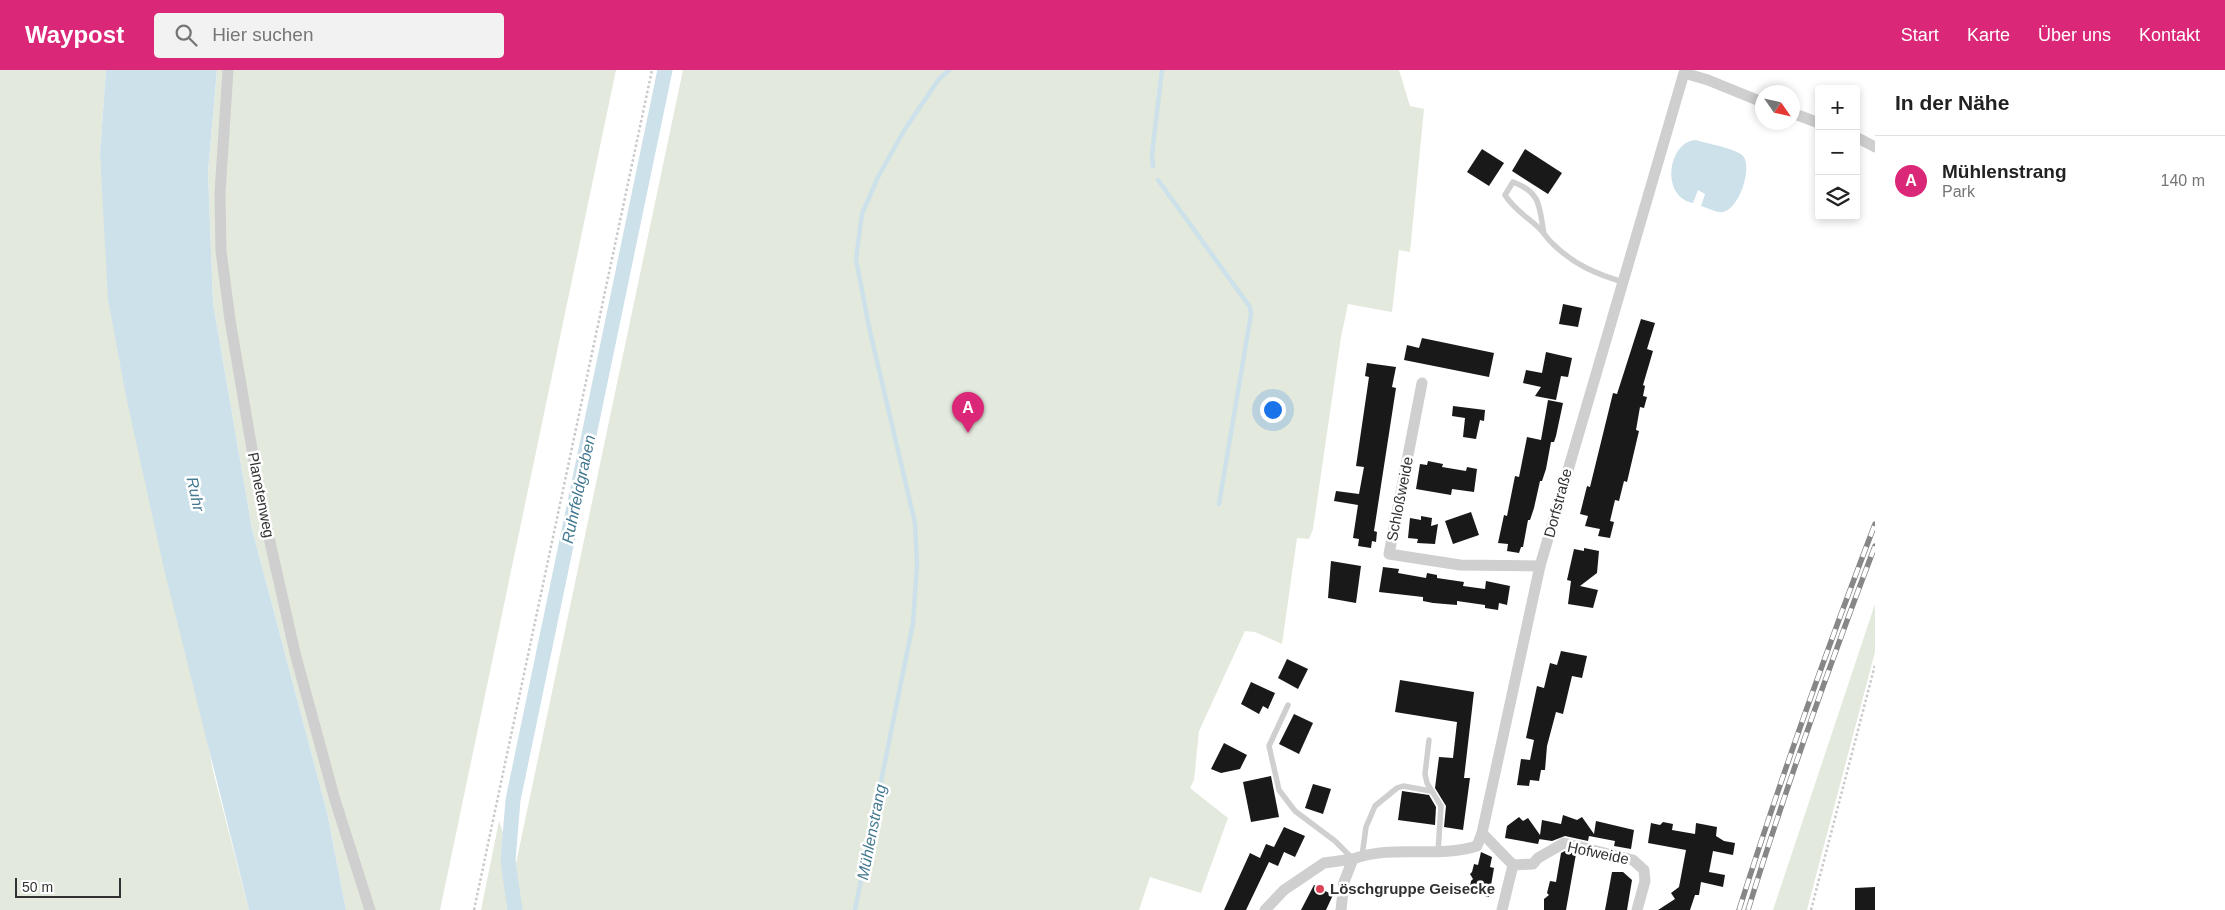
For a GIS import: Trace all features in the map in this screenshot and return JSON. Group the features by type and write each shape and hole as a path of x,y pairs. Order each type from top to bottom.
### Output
{"street":[{"name":"Planetenweg","path":"228,70 220,193 220,251 230,320 261,502 295,653 335,800 370,910"},
{"name":"Dorfstraße","path":"1482,833 1540,566 1623,282 1681,71 1755,99"},
{"path":"1800,116 1815,121"},
{"path":"1860,139 1875,147"},
{"name":"Schloßweide","path":"1422,383 1389,554 1460,565 1540,566"},
{"path":"1265,910 1284,890 1324,863 1358,858 1373,852 1459,851 1477,846 1482,833 1513,865 1502,910"},
{"name":"Hofweide","path":"1513,865 1533,864 1538,858 1564,843 1634,860 1644,870 1645,881 1637,910"},
{"path":"1341,910 1344,882 1358,858"}],"lane":[{"path":"1544,234 1538,200 1528,188 1514,182 1505,195 1513,208 1578,266 1623,282"},
{"path":"1288,705 1269,746 1279,790 1295,811 1358,858 1366,827 1375,806 1397,788 1404,786 1431,791"},
{"path":"1429,740 1425,774 1431,791 1441,806 1438,852"}],"path":[{"path":"474,910 652,70"},
{"path":"1811,910 1875,665"}],"shaded area":[{"path":"0,70 106,70 100,153 213,771 249,910 0,910"},
{"path":"217,70 616,70 440,910 346,910 327,812 252,529 213,303 208,172"},
{"name":"Mühlenstrang","path":"683,70 1399,70 1410,106 1424,109 1410,252 1399,250 1392,312 1348,304 1341,337 1313,529 1309,539 1297,538 1282,644 1255,632 1245,631 1199,731 1194,780 1190,788 1228,818 1201,893 1150,877 1139,910 481,910 499,821 515,868"},
{"path":"1875,604 1875,652 1807,910 1773,910"}],"water":[{"name":"Ruhr","path":"106,70 217,70 208,172 213,303 252,529 327,812 346,910 249,910 164,569 126,396 108,299 100,153"},
{"path":"1696,140 1739,153 1746,162 1745,178 1739,196 1729,209 1723,212 1701,206 1705,194 1698,190 1693,203 1683,199 1676,191 1672,181 1674,159 1679,149 1686,143"}],"building":[{"path":"1482,149 1504,163 1489,186 1467,172"},
{"path":"1525,149 1562,173 1548,194 1512,171"},
{"path":"1563,304 1582,308 1578,327 1559,324"},
{"path":"1641,319 1655,323 1647,349 1653,351 1643,385 1645,386 1643,396 1647,397 1644,408 1640,407 1636,430 1639,431 1627,482 1624,481 1619,501 1615,500 1610,521 1614,522 1610,538 1598,536 1600,529 1585,526 1588,516 1580,514 1587,486 1590,487 1613,393 1617,394"},
{"path":"1422,338 1494,353 1489,377 1404,360 1407,345 1419,348"},
{"path":"1546,352 1572,358 1568,377 1561,376 1556,400 1535,396 1541,387 1523,383 1526,370 1542,373"},
{"path":"1367,363 1396,367 1392,387 1396,388 1374,531 1377,532 1376,542 1372,541 1371,548 1358,546 1359,539 1353,538 1358,505 1334,501 1336,491 1359,494 1364,467 1356,466 1369,377 1365,376"},
{"path":"1548,400 1563,403 1556,436 1554,442 1551,442 1546,469 1542,481 1540,481 1530,520 1528,520 1523,547 1521,547 1519,553 1507,551 1508,544 1498,543 1504,515 1507,516 1515,476 1519,477 1527,437 1541,440"},
{"path":"1453,406 1485,410 1484,421 1480,420 1476,439 1463,437 1465,418 1452,416"},
{"path":"1428,461 1443,464 1442,467 1466,471 1467,467 1477,469 1474,492 1452,489 1451,495 1416,489 1420,464 1427,465"},
{"path":"1471,512 1479,535 1453,544 1445,521"},
{"path":"1421,516 1432,518 1431,526 1438,524 1435,544 1417,543 1418,539 1408,538 1410,518 1421,520"},
{"path":"1584,548 1599,551 1597,573 1580,586 1598,590 1593,608 1568,604 1571,581 1567,580 1574,549 1584,551"},
{"path":"1331,561 1361,566 1356,603 1328,598"},
{"path":"1383,567 1399,569 1398,573 1426,578 1427,573 1437,575 1437,578 1464,582 1463,586 1485,589 1486,581 1510,586 1507,605 1499,603 1498,610 1485,608 1485,605 1457,601 1457,605 1433,603 1423,601 1423,597 1379,592"},
{"path":"1561,651 1587,656 1582,678 1572,676 1563,714 1556,712 1547,746 1545,770 1541,770 1539,781 1530,780 1529,786 1517,785 1521,759 1530,760 1534,740 1526,738 1537,686 1544,688 1550,663 1557,665"},
{"path":"1287,659 1308,669 1298,689 1278,678"},
{"path":"1400,680 1474,692 1464,778 1470,778 1463,830 1444,827 1446,806 1435,788 1439,757 1453,758 1457,722 1395,712"},
{"path":"1251,682 1275,693 1268,709 1263,706 1259,714 1241,704"},
{"path":"1294,714 1313,723 1299,754 1279,744"},
{"path":"1224,743 1247,755 1240,769 1221,773 1211,769"},
{"path":"1271,776 1279,817 1251,822 1243,782"},
{"path":"1313,784 1331,789 1323,814 1305,808"},
{"path":"1402,791 1429,795 1436,807 1435,825 1398,820"},
{"path":"1563,815 1577,820 1582,817 1594,834 1596,821 1634,830 1631,849 1614,846 1615,841 1589,836 1588,841 1565,836 1552,841 1539,839 1538,844 1505,838 1507,826 1519,817 1523,821 1528,818 1540,835 1542,820 1561,824"},
{"path":"1663,822 1673,824 1672,830 1695,834 1696,823 1717,827 1716,836 1724,841 1735,843 1733,855 1713,851 1709,872 1725,875 1723,887 1701,882 1699,895 1695,895 1690,910 1658,910 1675,899 1671,893 1679,887 1686,850 1648,843 1651,823 1660,825"},
{"path":"1284,827 1305,836 1295,857 1284,852 1278,866 1269,862 1246,910 1224,910 1250,853 1260,858 1266,844 1274,847"},
{"path":"1565,851 1576,854 1566,910 1544,910 1544,899 1549,895 1547,893 1550,881 1556,882 1561,853"},
{"path":"1481,852 1492,857 1490,867 1494,868 1489,897 1469,893 1473,879 1470,874 1474,864 1478,865"},
{"path":"1612,872 1623,872 1632,880 1627,910 1605,910"},
{"name":"Löschgruppe Geisecke","path":"1314,885 1333,895 1326,910 1301,910"},
{"path":"1875,887 1875,910 1855,910 1855,888"}],"waterway":[{"name":"Ruhrfeldgraben","path":"515,910 508,861 513,800 665,70"},
{"name":"Mühlenstrang","path":"855,910 913,623 917,564 915,523 869,327 856,259 862,214 878,177 905,129 939,79 949,70"},
{"path":"1153,166 1152,154 1162,70"},
{"path":"1158,180 1250,307 1251,314 1219,504"}],"railway":[{"path":"1739,910 1804,716 1875,524"},
{"path":"1748,910 1808,727 1875,546"}],"place":[{"name":"Mühlenstrang","path":"968,433"},
{"name":"Löschgruppe Geisecke","path":"1320,889"}]}
